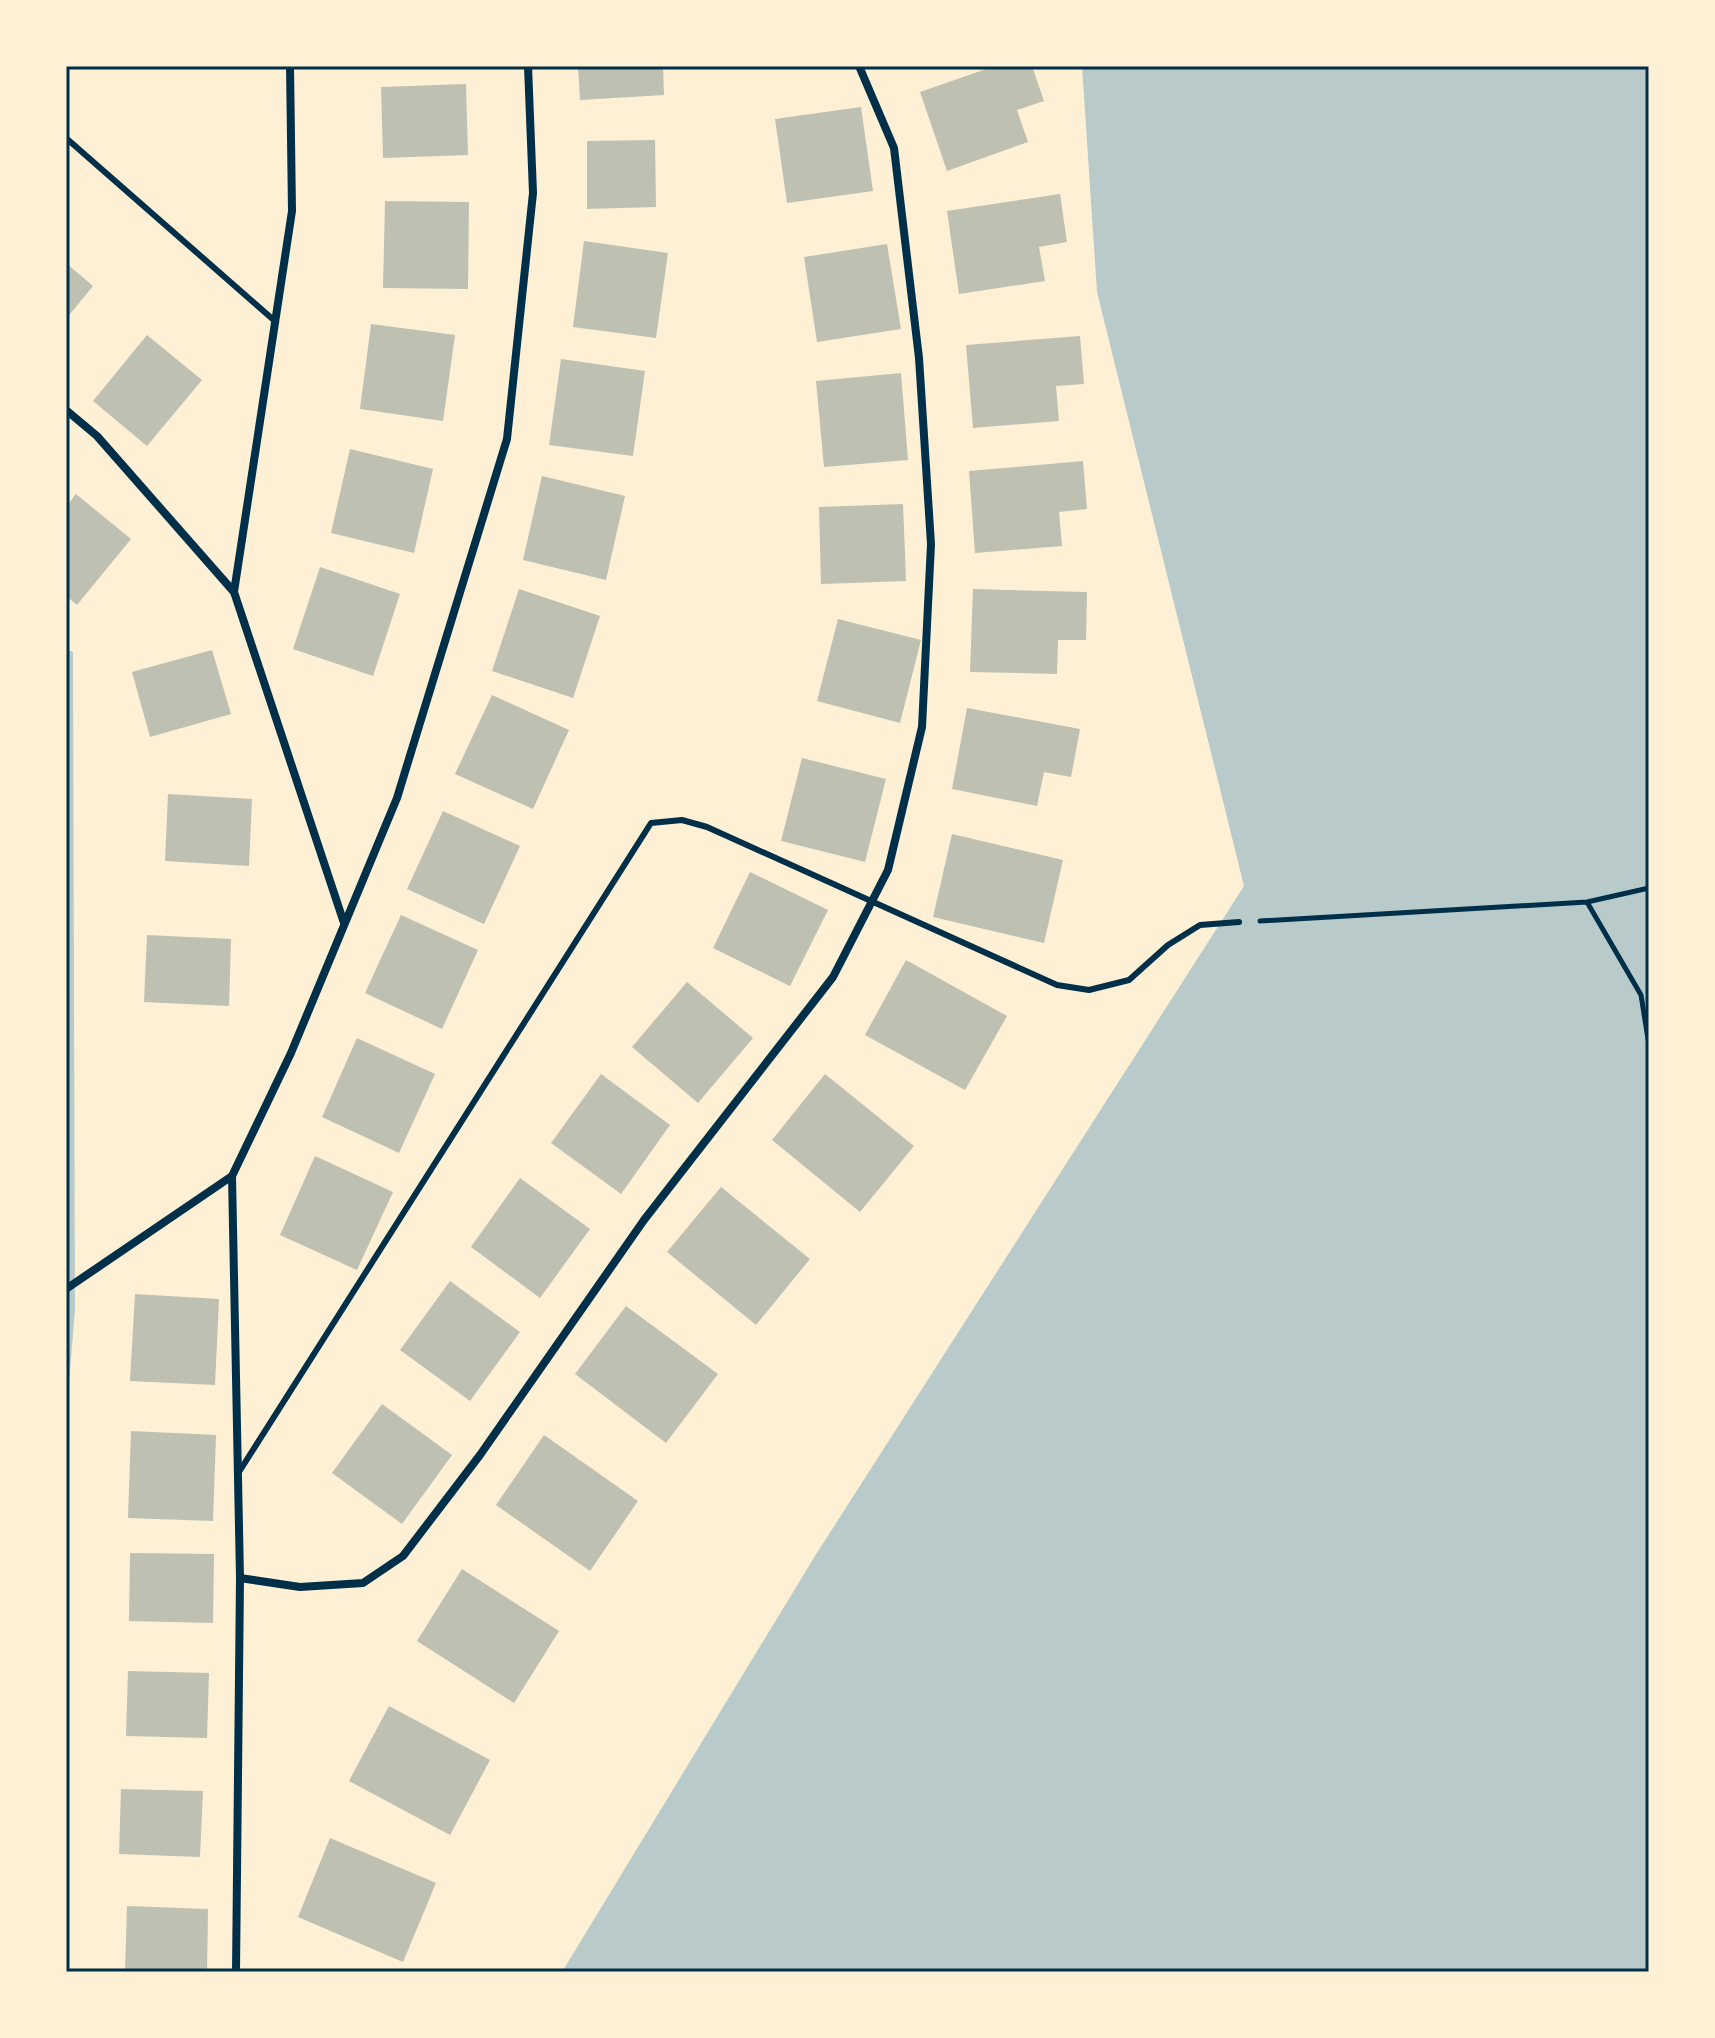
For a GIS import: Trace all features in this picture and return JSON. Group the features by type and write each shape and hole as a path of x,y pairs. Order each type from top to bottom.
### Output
{"street":[{"path":"234,592 292,211 290,66"},
{"path":"236,1972 240,1578 232,1176 291,1053 397,798 507,439 533,193 528,66"},
{"path":"240,1578 300,1587 363,1583 403,1556 480,1455 644,1220 833,977 888,870 922,727 931,544 919,358 894,148 859,66"},
{"path":"66,410 97,436 234,592 344,924"},
{"path":"66,1289 232,1176"}],"lane":[{"path":"66,138 276,322"},
{"path":"237,1474 651,823 682,820 707,827 1057,985 1089,990 1129,980 1168,945 1200,925 1239,922"}],"path":[{"path":"1239,922 1587,902 1649,888"},
{"path":"1587,902 1641,995 1649,1045"}],"shaded area":[{"path":"1082,66 1649,66 1649,1972 562,1972 815,1556 1244,886 1097,292"},
{"path":"66,649 73,652 75,1310 66,1421"}],"building":[{"path":"578,66 663,66 664,95 580,100"},
{"path":"995,66 1032,66 1044,101 1017,110 1028,142 947,171 920,92"},
{"path":"466,84 468,155 383,158 381,87"},
{"path":"861,107 873,191 787,203 775,119"},
{"path":"655,140 656,207 587,209 587,141"},
{"path":"1060,194 1067,242 1039,247 1045,281 959,294 947,211"},
{"path":"385,201 469,202 468,289 383,288"},
{"path":"584,241 668,253 656,338 573,327"},
{"path":"887,244 901,329 817,342 804,257"},
{"path":"66,263 93,286 66,319"},
{"path":"371,324 455,335 443,421 360,409"},
{"path":"147,335 202,380 147,446 93,401"},
{"path":"1080,336 1084,384 1056,386 1059,421 973,428 966,345"},
{"path":"561,359 645,371 633,456 549,445"},
{"path":"901,373 908,460 824,467 816,381"},
{"path":"350,449 433,469 414,553 331,533"},
{"path":"1083,461 1087,509 1059,512 1062,546 975,553 969,471"},
{"path":"542,476 625,496 606,580 523,560"},
{"path":"76,494 131,539 77,605 66,596 66,507"},
{"path":"903,504 906,581 821,584 819,507"},
{"path":"320,567 400,594 373,676 293,649"},
{"path":"519,589 600,616 573,698 492,671"},
{"path":"973,589 1087,592 1086,640 1058,640 1057,674 970,672"},
{"path":"838,619 921,640 900,723 817,701"},
{"path":"212,650 231,714 150,737 132,672"},
{"path":"492,695 569,730 533,809 455,774"},
{"path":"967,708 1080,729 1071,777 1044,772 1037,806 952,789"},
{"path":"802,758 886,779 865,862 781,841"},
{"path":"168,794 252,799 249,866 165,861"},
{"path":"443,811 520,846 484,924 407,889"},
{"path":"952,834 1063,860 1044,943 933,917"},
{"path":"750,872 828,910 790,986 713,948"},
{"path":"401,915 478,950 442,1029 365,993"},
{"path":"147,935 231,939 229,1006 144,1002"},
{"path":"906,960 1007,1016 965,1090 865,1035"},
{"path":"687,982 753,1038 698,1103 632,1047"},
{"path":"357,1038 435,1074 399,1153 322,1117"},
{"path":"601,1074 670,1125 621,1194 551,1143"},
{"path":"825,1074 914,1146 860,1212 772,1140"},
{"path":"315,1156 393,1192 357,1270 280,1235"},
{"path":"520,1178 590,1229 540,1298 471,1247"},
{"path":"721,1187 810,1259 756,1325 667,1252"},
{"path":"450,1281 520,1332 470,1401 400,1350"},
{"path":"135,1294 219,1299 215,1385 130,1381"},
{"path":"626,1306 718,1374 666,1443 575,1374"},
{"path":"382,1404 452,1455 402,1524 332,1473"},
{"path":"131,1431 216,1435 213,1521 128,1518"},
{"path":"544,1435 638,1501 590,1571 496,1505"},
{"path":"130,1553 214,1554 213,1623 129,1621"},
{"path":"462,1569 559,1631 514,1703 417,1641"},
{"path":"128,1671 209,1673 207,1738 126,1736"},
{"path":"389,1706 490,1760 450,1835 349,1781"},
{"path":"121,1789 203,1791 200,1857 119,1854"},
{"path":"330,1838 436,1883 403,1962 298,1917"},
{"path":"127,1906 208,1909 207,1972 125,1972"}]}
